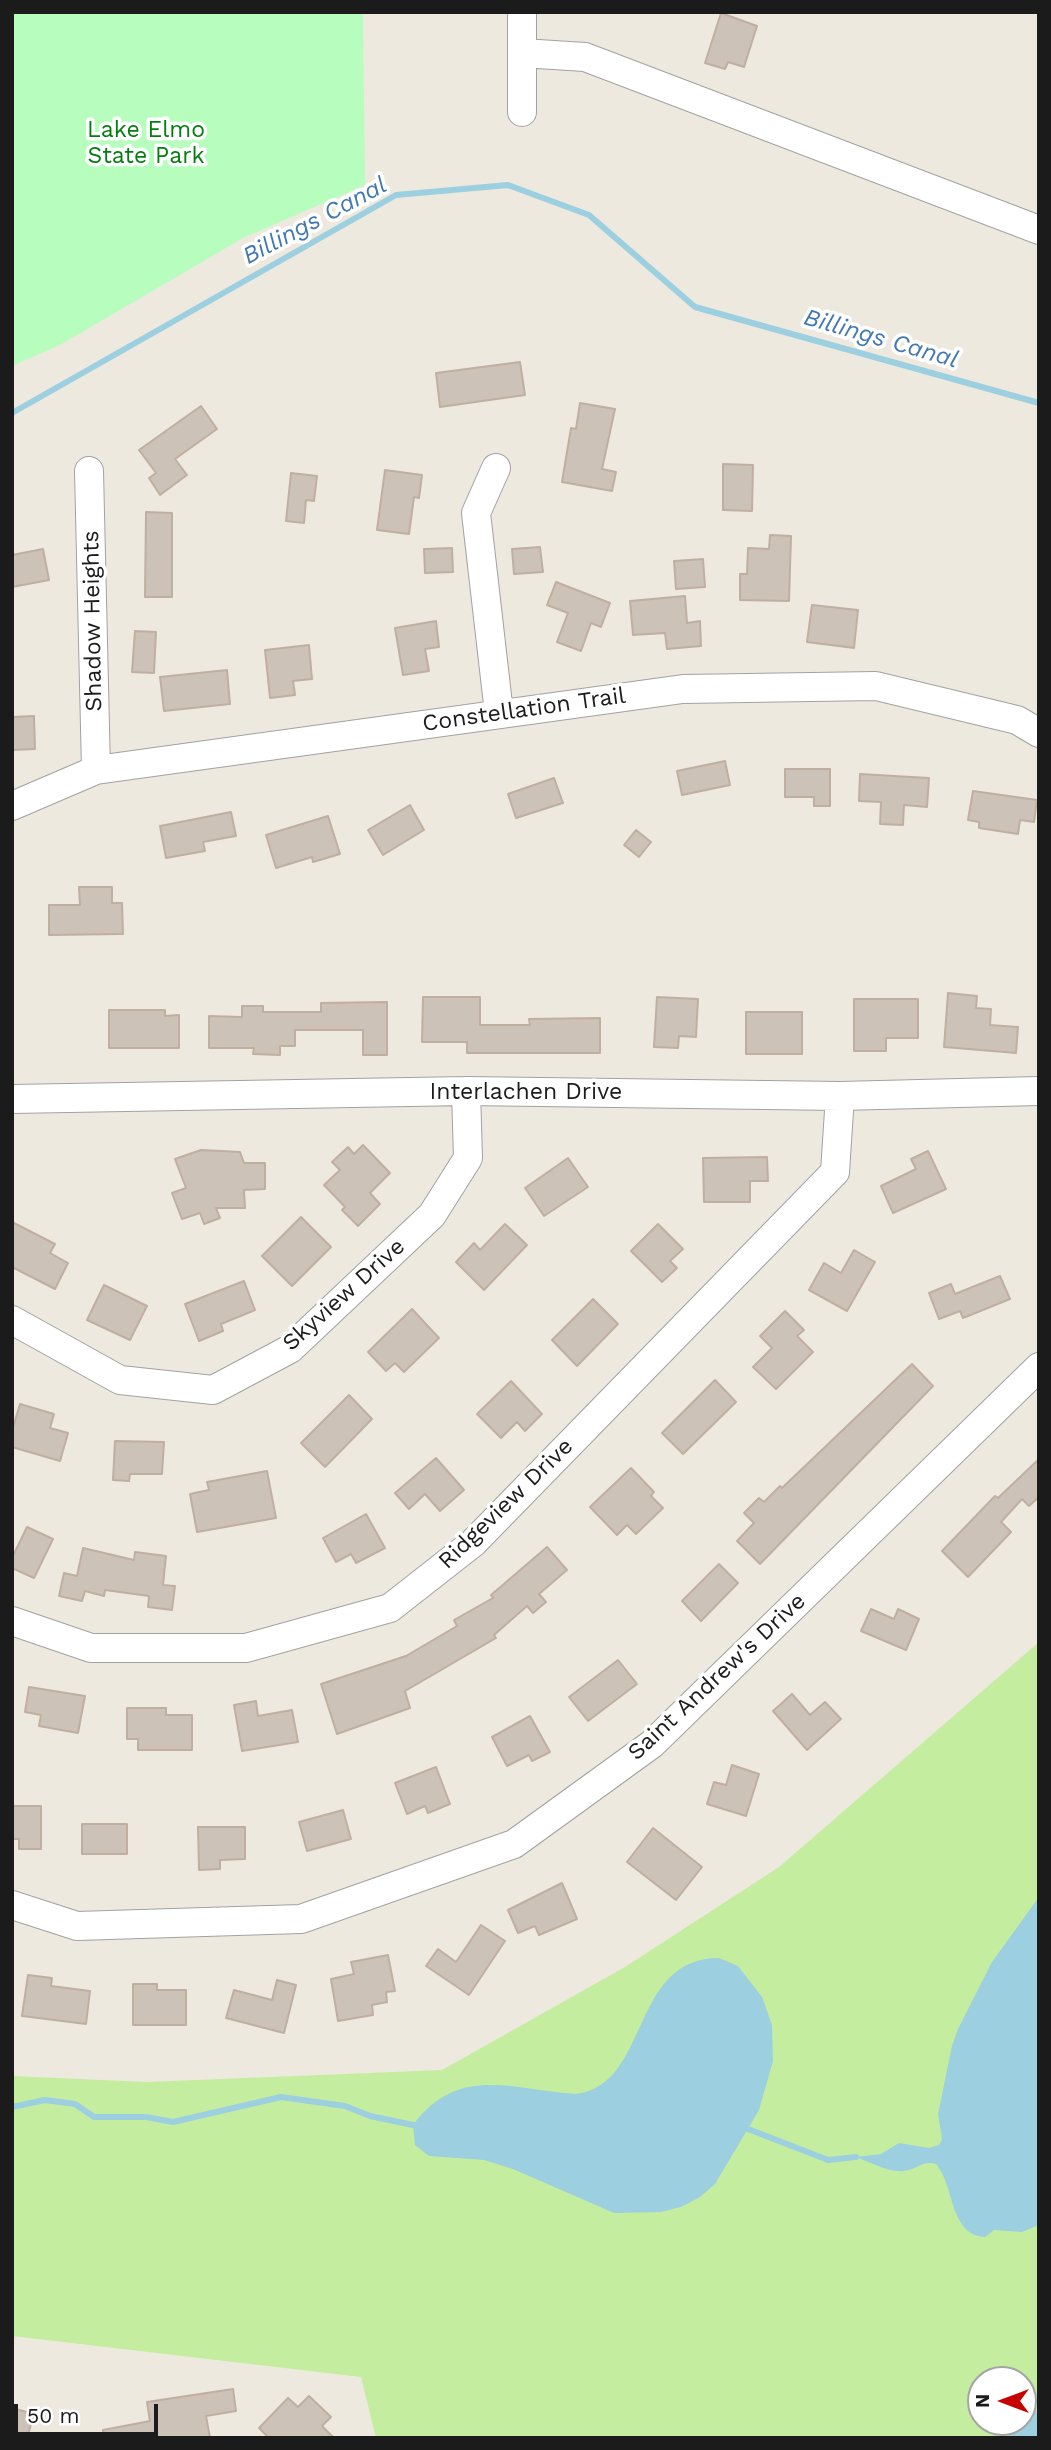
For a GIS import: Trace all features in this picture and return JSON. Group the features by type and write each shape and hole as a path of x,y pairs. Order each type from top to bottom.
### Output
{"street":[{"path":"522,12 522,112"},
{"path":"522,53 585,57 1039,230"},
{"path":"496,468 476,513 499,713"},
{"name":"Shadow Heights","path":"89,471 96,770"},
{"name":"Constellation Trail","path":"12,806 96,770 683,689 876,686 1017,720 1039,733"},
{"name":"Interlachen Drive","path":"12,1099 466,1091 840,1096 1039,1091"},
{"name":"Skyview Drive","path":"12,1320 120,1380 213,1390 290,1349 432,1215 468,1158 466,1091"},
{"name":"Ridgeview Drive","path":"12,1621 91,1648 246,1648 390,1608 473,1543 835,1172 840,1096"},
{"name":"Saint Andrew's Drive","path":"12,1905 77,1926 301,1919 513,1844 652,1744 1039,1367"}],"green space":[{"name":"Lake Elmo State Park","path":"12,12 363,12 365,185 243,238 60,345 12,366"},
{"path":"1039,1642 1039,2438 376,2438 361,2377 12,2336 12,2076 147,2082 442,2070 625,1967 779,1867"}],"water":[{"path":"1039,1897 1039,2225 1022,2232 994,2230 985,2237 973,2234 965,2228 936,2164 927,2163 898,2171 856,2157 881,2154 899,2143 929,2148 939,2145 942,2139 938,2114 958,2029 992,1962"},
{"path":"719,1958 738,1966 762,1997 772,2025 773,2061 759,2110 715,2184 700,2197 681,2207 661,2212 614,2213 513,2169 484,2160 429,2156 415,2145 413,2125 431,2106 449,2094 468,2087 508,2086 576,2094 600,2086 617,2069 654,1999 669,1978 690,1963"},
{"path":"1037,2410 1039,2438 1008,2438 1037,2436"}],"building":[{"path":"721,13 757,26 744,67 728,62 725,69 705,63"},
{"path":"520,362 525,395 440,407 436,373"},
{"path":"580,403 615,409 602,469 616,472 612,491 562,482 571,428 576,429"},
{"path":"201,406 217,429 175,459 187,475 160,495 149,478 156,473 139,450"},
{"path":"723,464 753,465 752,511 723,510"},
{"path":"385,470 422,475 419,498 414,497 409,534 377,530"},
{"path":"291,473 317,476 314,501 306,500 304,523 286,521"},
{"path":"146,512 172,513 172,597 145,597"},
{"path":"770,535 791,536 789,601 740,600 740,574 747,574 748,548 769,549"},
{"path":"540,547 543,572 514,574 512,549"},
{"path":"452,548 453,572 425,573 424,549"},
{"path":"43,549 49,580 12,587 12,555"},
{"path":"703,559 705,587 676,589 674,561"},
{"path":"556,582 610,603 601,627 591,623 581,651 557,642 568,613 547,605"},
{"path":"685,596 687,623 700,621 701,646 667,649 665,633 633,635 630,601"},
{"path":"812,605 858,610 854,648 807,642"},
{"path":"436,621 439,647 425,649 429,671 403,675 395,628"},
{"path":"135,631 156,632 154,673 132,672"},
{"path":"309,645 312,679 293,681 295,695 270,698 265,650"},
{"path":"227,670 230,704 164,711 160,677"},
{"path":"34,716 35,749 12,750 12,717"},
{"path":"725,761 730,785 682,795 677,771"},
{"path":"785,769 830,769 830,806 814,806 814,797 785,797"},
{"path":"860,774 929,778 927,807 904,805 903,825 880,824 881,802 859,801"},
{"path":"554,778 563,803 516,818 508,794"},
{"path":"973,791 1037,800 1034,822 1020,820 1018,834 979,828 979,822 968,820"},
{"path":"410,805 424,830 383,855 368,830"},
{"path":"231,812 236,836 203,842 205,851 166,858 160,826"},
{"path":"328,816 340,854 313,862 312,857 276,868 266,835"},
{"path":"636,830 651,842 639,857 624,845"},
{"path":"79,887 112,887 112,903 122,903 123,934 49,935 49,905 80,905"},
{"path":"948,993 977,996 976,1008 991,1009 990,1025 1018,1027 1016,1053 944,1047"},
{"path":"423,997 480,997 480,1025 530,1025 529,1019 600,1018 600,1053 467,1053 467,1042 422,1042"},
{"path":"657,997 698,999 696,1037 679,1036 678,1048 654,1047"},
{"path":"854,999 918,999 918,1038 886,1038 886,1051 854,1051"},
{"path":"387,1002 387,1055 363,1055 363,1030 295,1030 295,1046 280,1046 280,1055 253,1054 254,1048 209,1048 209,1016 242,1017 242,1006 263,1006 263,1012 321,1012 321,1003"},
{"path":"109,1010 165,1010 165,1016 179,1015 179,1048 109,1048"},
{"path":"746,1012 802,1012 802,1054 746,1054"},
{"path":"363,1145 390,1173 370,1193 380,1204 358,1226 342,1210 345,1207 324,1185 340,1170 332,1162 348,1147 354,1154"},
{"path":"201,1150 240,1152 244,1163 265,1163 265,1189 244,1190 245,1208 216,1208 220,1218 204,1224 200,1213 182,1219 172,1193 186,1188 175,1159"},
{"path":"928,1151 946,1189 893,1213 881,1186 916,1169 911,1159"},
{"path":"767,1157 768,1181 750,1181 750,1202 704,1202 703,1158"},
{"path":"568,1158 588,1187 544,1216 525,1188"},
{"path":"301,1217 331,1247 292,1286 262,1256"},
{"path":"12,1222 55,1244 50,1253 68,1263 55,1289 12,1267"},
{"path":"505,1224 527,1245 484,1290 456,1262 474,1243 480,1250"},
{"path":"658,1224 683,1249 670,1261 677,1268 662,1282 631,1251"},
{"path":"854,1250 875,1262 847,1311 809,1290 824,1263 841,1273"},
{"path":"1000,1276 1010,1299 963,1318 960,1311 939,1319 929,1293 951,1284 955,1294"},
{"path":"244,1281 255,1310 221,1324 223,1331 199,1341 185,1304"},
{"path":"104,1285 147,1306 130,1340 87,1320"},
{"path":"593,1299 618,1324 577,1366 552,1340"},
{"path":"412,1309 439,1338 404,1372 395,1363 386,1371 368,1352"},
{"path":"785,1311 804,1330 797,1336 813,1352 776,1389 753,1367 772,1348 760,1336"},
{"path":"912,1364 933,1386 760,1564 737,1541 754,1523 744,1513 759,1498 764,1502 780,1486 782,1488"},
{"path":"715,1380 736,1402 683,1454 662,1433"},
{"path":"511,1381 542,1414 525,1431 517,1422 501,1438 477,1414"},
{"path":"349,1395 372,1419 325,1467 301,1443"},
{"path":"20,1404 54,1414 50,1428 68,1433 60,1461 12,1447 12,1431"},
{"path":"115,1441 164,1442 162,1474 130,1474 129,1481 113,1480"},
{"path":"436,1458 464,1490 440,1511 425,1494 409,1509 395,1493"},
{"path":"1039,1459 1039,1497 1029,1506 1022,1499 1001,1522 1011,1532 968,1577 942,1551 995,1496 998,1498"},
{"path":"631,1468 654,1492 651,1496 663,1508 636,1534 627,1525 617,1535 590,1507"},
{"path":"267,1471 276,1518 197,1532 190,1494 209,1490 207,1482"},
{"path":"366,1514 385,1548 356,1563 351,1554 336,1562 323,1538"},
{"path":"27,1527 53,1539 34,1578 12,1568 12,1558"},
{"path":"547,1547 567,1570 539,1594 546,1602 533,1613 527,1606 494,1635 496,1638 405,1691 410,1708 337,1734 321,1684 406,1656 457,1626 454,1620 493,1598 491,1595"},
{"path":"83,1548 134,1560 135,1552 166,1556 163,1585 175,1586 172,1610 148,1607 149,1596 105,1590 104,1596 85,1591 82,1601 59,1596 64,1573 77,1576"},
{"path":"719,1564 738,1583 701,1621 682,1601"},
{"path":"871,1609 894,1619 898,1609 919,1619 906,1650 861,1631"},
{"path":"618,1660 637,1684 588,1721 569,1697"},
{"path":"29,1687 85,1696 78,1733 39,1726 41,1715 25,1712"},
{"path":"792,1694 810,1715 825,1702 841,1719 807,1750 773,1711"},
{"path":"256,1701 258,1716 292,1710 298,1742 242,1751 234,1705"},
{"path":"127,1708 166,1708 166,1715 192,1715 192,1750 138,1750 138,1739 127,1739"},
{"path":"530,1716 550,1752 532,1761 529,1755 507,1766 492,1737"},
{"path":"732,1765 759,1774 746,1816 707,1804 714,1782 726,1785"},
{"path":"436,1767 450,1804 428,1813 425,1806 407,1814 395,1783"},
{"path":"12,1806 41,1806 41,1849 19,1849 19,1839 12,1839"},
{"path":"343,1810 351,1839 307,1851 299,1822"},
{"path":"82,1824 127,1824 127,1854 82,1854"},
{"path":"198,1827 245,1827 245,1859 220,1860 220,1869 199,1870"},
{"path":"653,1828 702,1867 676,1900 627,1862"},
{"path":"562,1883 577,1919 539,1935 535,1926 518,1933 508,1910"},
{"path":"481,1925 505,1941 469,1995 426,1966 438,1949 456,1962"},
{"path":"388,1955 395,1991 386,1992 387,2002 372,2005 373,2015 338,2021 331,1979 354,1974 351,1962"},
{"path":"28,1975 52,1978 51,1986 90,1991 86,2024 22,2016"},
{"path":"277,1980 296,1985 284,2033 226,2018 234,1990 272,2000"},
{"path":"133,1984 157,1984 157,1990 186,1990 186,2025 133,2025"},
{"path":"233,2389 236,2411 206,2416 210,2438 104,2438 103,2430 150,2421 147,2402"},
{"path":"309,2396 331,2417 322,2426 334,2438 269,2438 259,2428 288,2398 298,2407"},
{"path":"12,2408 34,2414 27,2438 12,2438"}],"waterway":[{"name":"Billings Canal","path":"12,413 396,195 508,185 589,215 695,307 1039,403"},
{"path":"12,2107 45,2100 75,2104 94,2117 146,2117 173,2122 281,2097 345,2106 370,2116 413,2125"},
{"path":"748,2129 828,2160 856,2157"}]}
